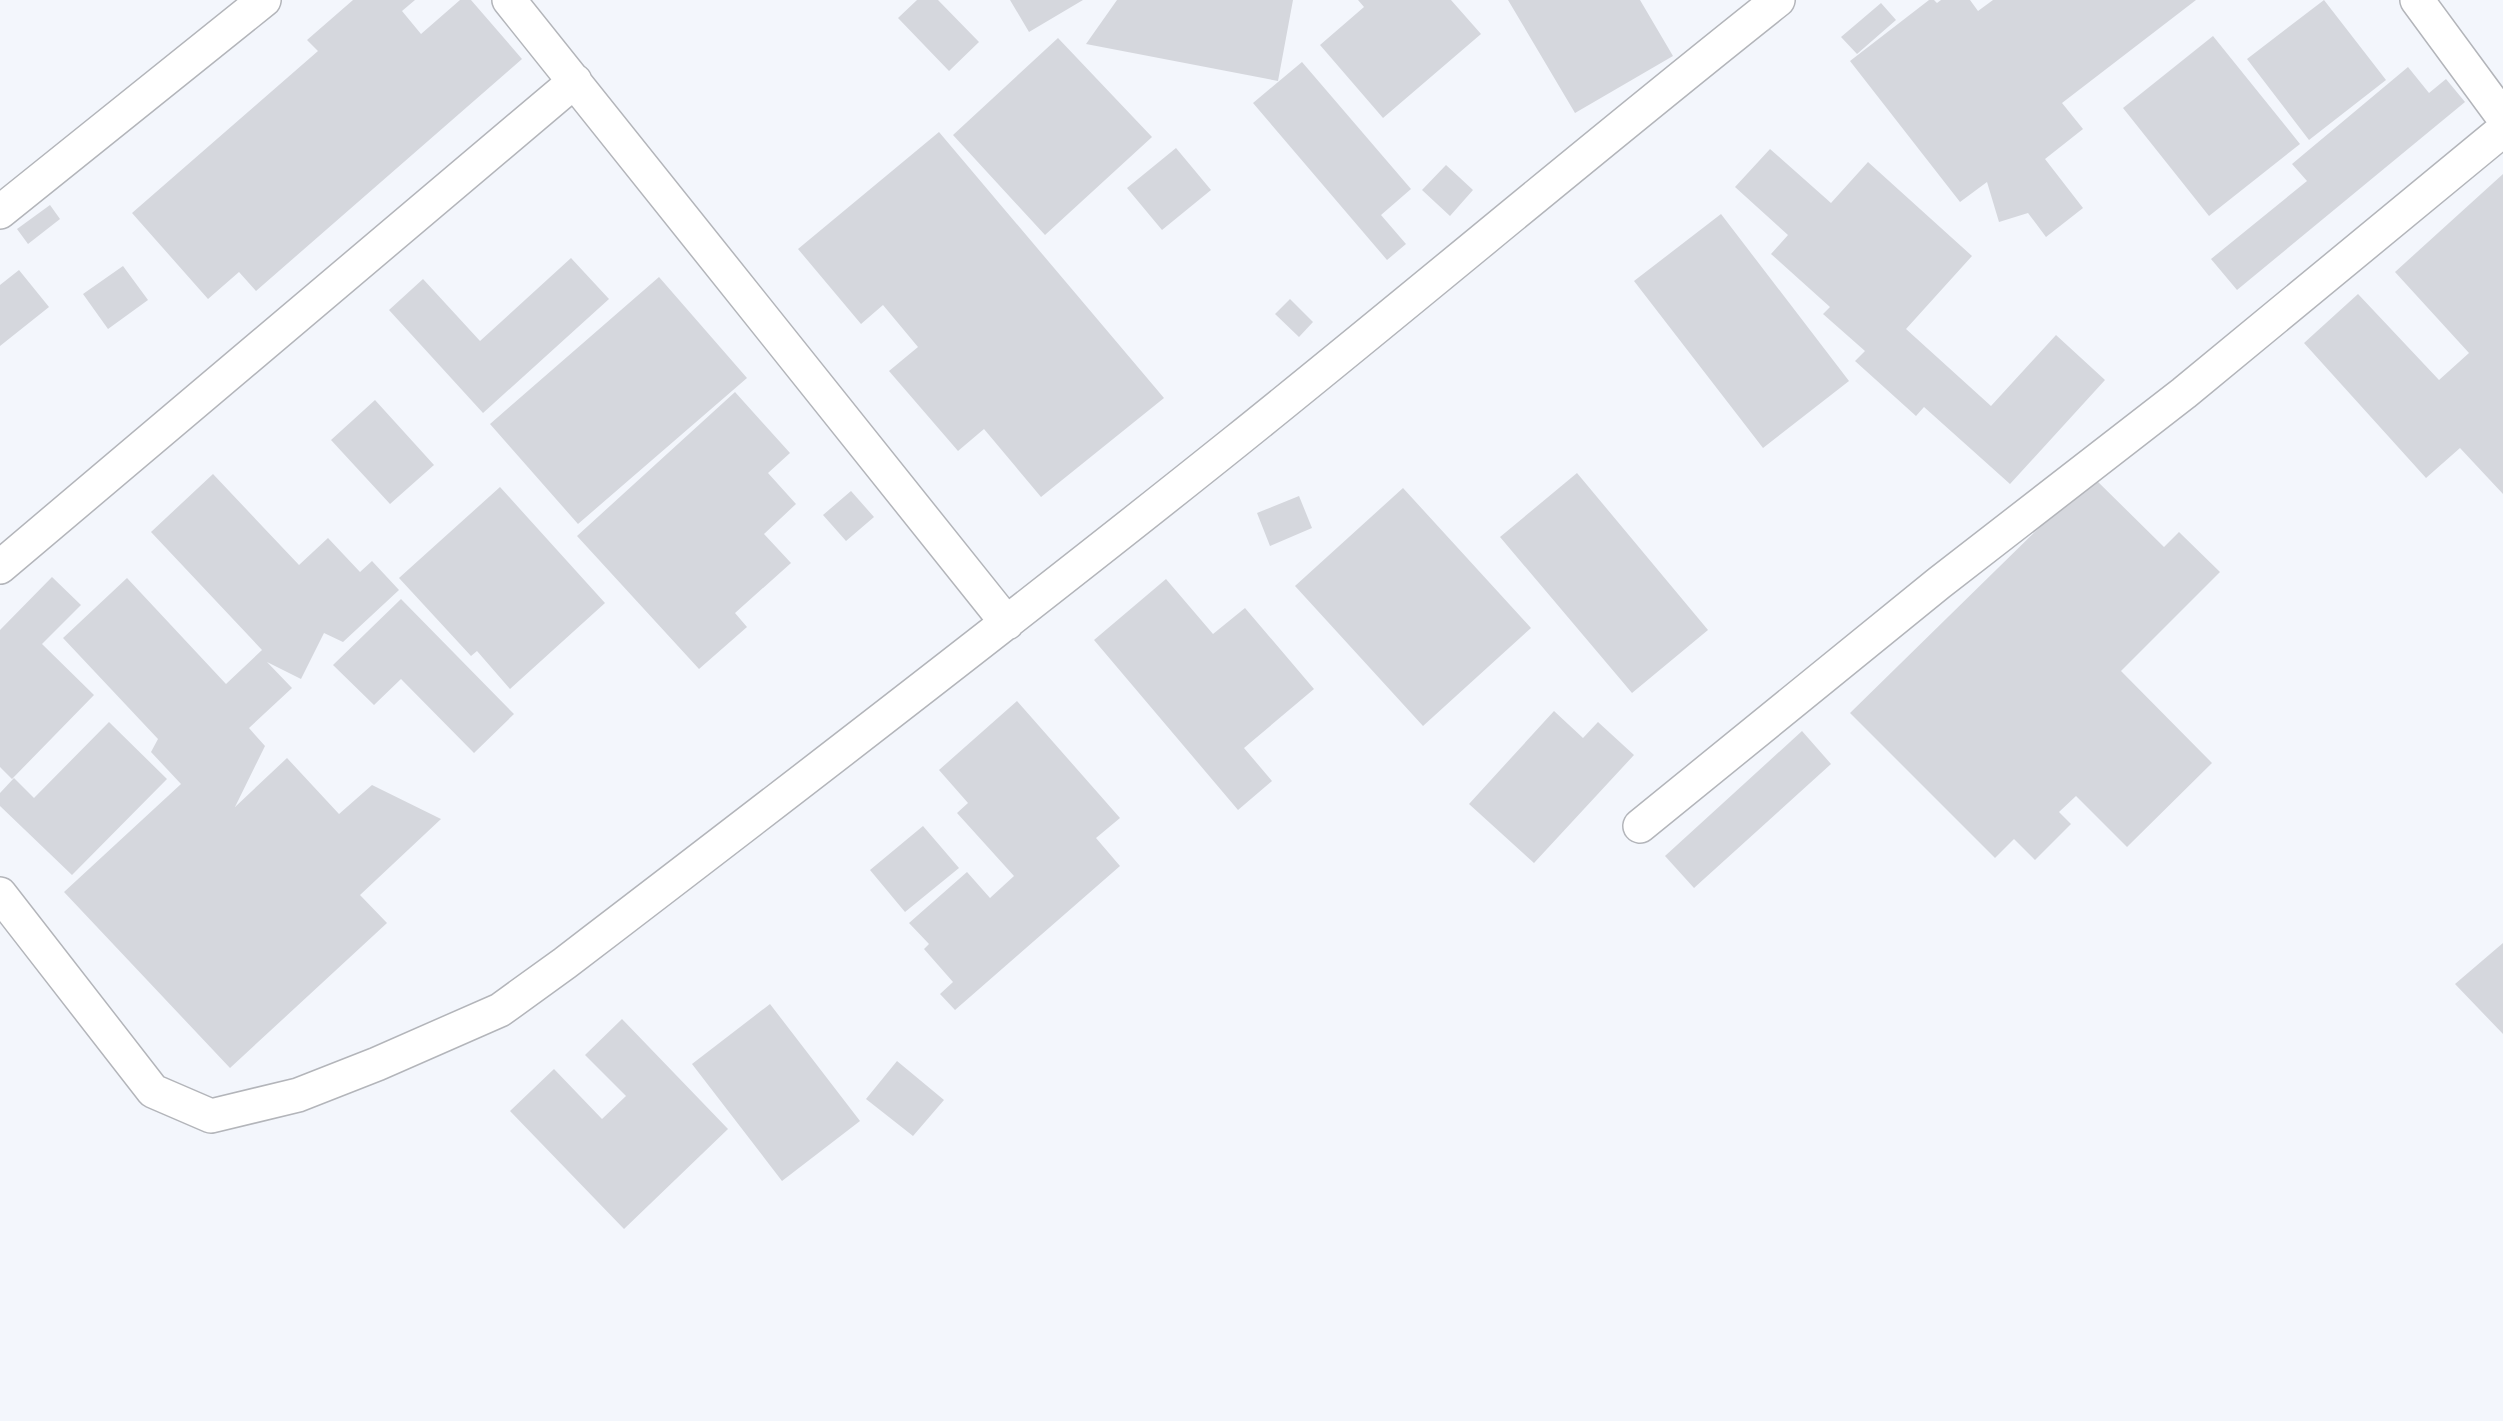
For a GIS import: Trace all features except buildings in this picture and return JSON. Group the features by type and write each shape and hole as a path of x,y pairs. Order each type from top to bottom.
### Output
{"street":[{"path":"0,212 264,0"},
{"path":"509,0 1007,623"},
{"path":"0,894 153,1091 211,1116 298,1095 377,1064 500,1010 565,963 1007,623 1237,440 1778,0"},
{"path":"2417,0 2503,117"},
{"path":"0,567 575,81"},
{"path":"1640,826 1939,583 2184,393 2503,130"}]}
